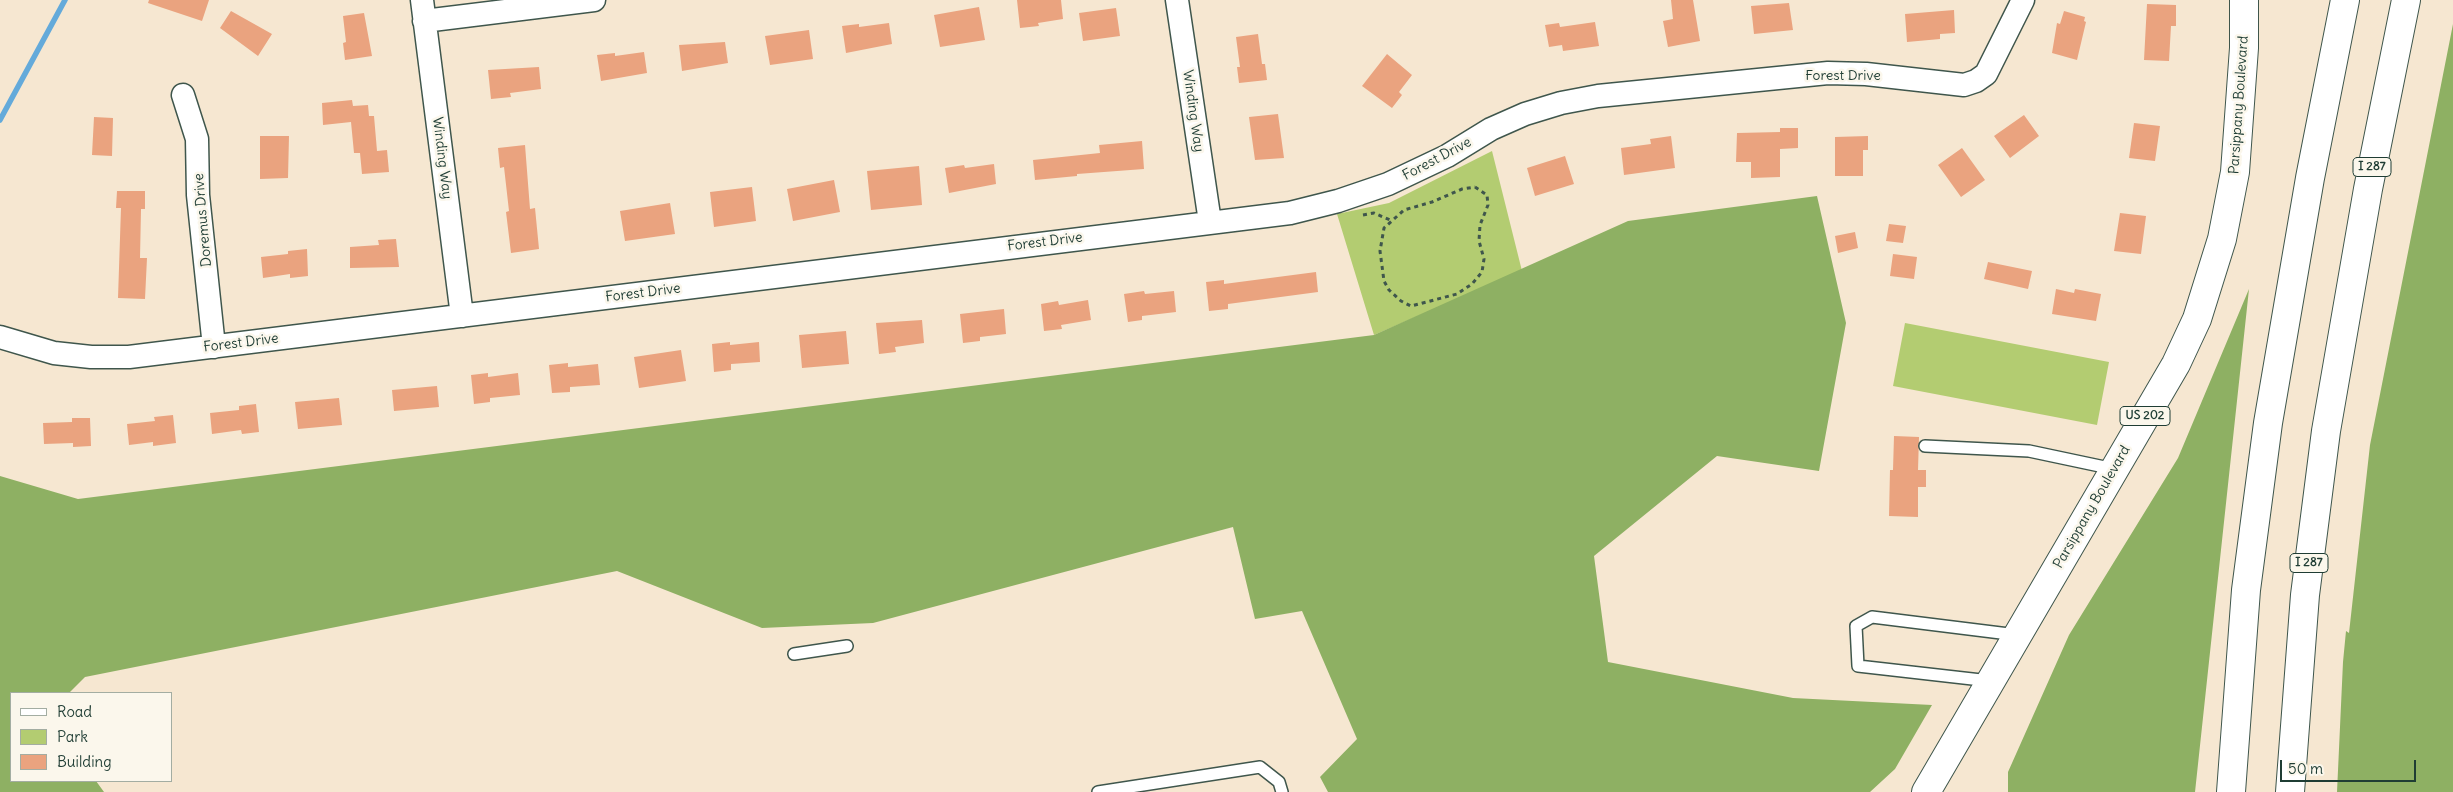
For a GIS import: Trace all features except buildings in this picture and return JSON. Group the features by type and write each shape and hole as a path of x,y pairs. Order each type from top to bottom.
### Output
{"main road":[{"name":"Parsippany Boulevard","path":"1926,792 1993,681 2184,346 2206,293 2222,239 2235,172 2244,48 2244,0"},
{"path":"2216,792 2278,356 2345,0"},
{"name":"I 287","path":"2290,792 2305,595 2326,431 2366,197 2406,0"},
{"path":"2231,792 2246,590"}],"street":[{"path":"423,10 594,0"},
{"name":"Winding Way","path":"1177,0 1210,222"},
{"name":"Forest Drive","path":"0,337 54,353 91,357 128,357 1290,213 1338,201 1388,184 1431,165 1491,129 1525,114 1561,103 1598,96 1828,74 1866,74 1964,85 1976,81 1986,74 2023,0"},
{"name":"Winding Way","path":"423,10 462,316"},
{"name":"Doremus Drive","path":"183,95 198,139 198,195 214,347"}],"lane":[{"path":"1925,446 2029,451 2114,469"},
{"path":"1993,681 1858,666 1856,626 1872,618 2019,636"},
{"path":"794,654 847,646"},
{"path":"1098,792 1260,767 1278,782 1282,792"}],"path":[{"path":"1475,187 1482,190 1487,195 1488,205 1480,225 1479,241 1484,259 1482,272 1472,284 1449,297 1411,306 1401,301 1389,290 1384,281 1381,268 1380,240 1384,228 1391,221 1404,210 1432,202 1462,189 1475,187"}],"green space":[{"path":"2453,24 2453,792 2337,792 2343,662 2346,631 2349,633 2370,445"},
{"path":"1492,151 1522,271 1374,335 1337,214 1389,203"},
{"path":"1817,196 1846,323 1819,471 1717,456 1594,556 1608,662 1793,698 1932,705 1895,769 1870,792 1328,792 1320,777 1357,739 1302,611 1255,619 1233,527 873,623 762,628 617,571 85,677 70,692 10,692 10,782 97,782 104,792 0,792 0,476 78,499 1374,335 1628,221"},
{"path":"2249,289 2195,792 2008,792 2008,772 2069,635 2178,458"},
{"path":"1905,323 2109,362 2097,425 1893,386"}],"waterway":[{"path":"0,120 65,0"}]}
